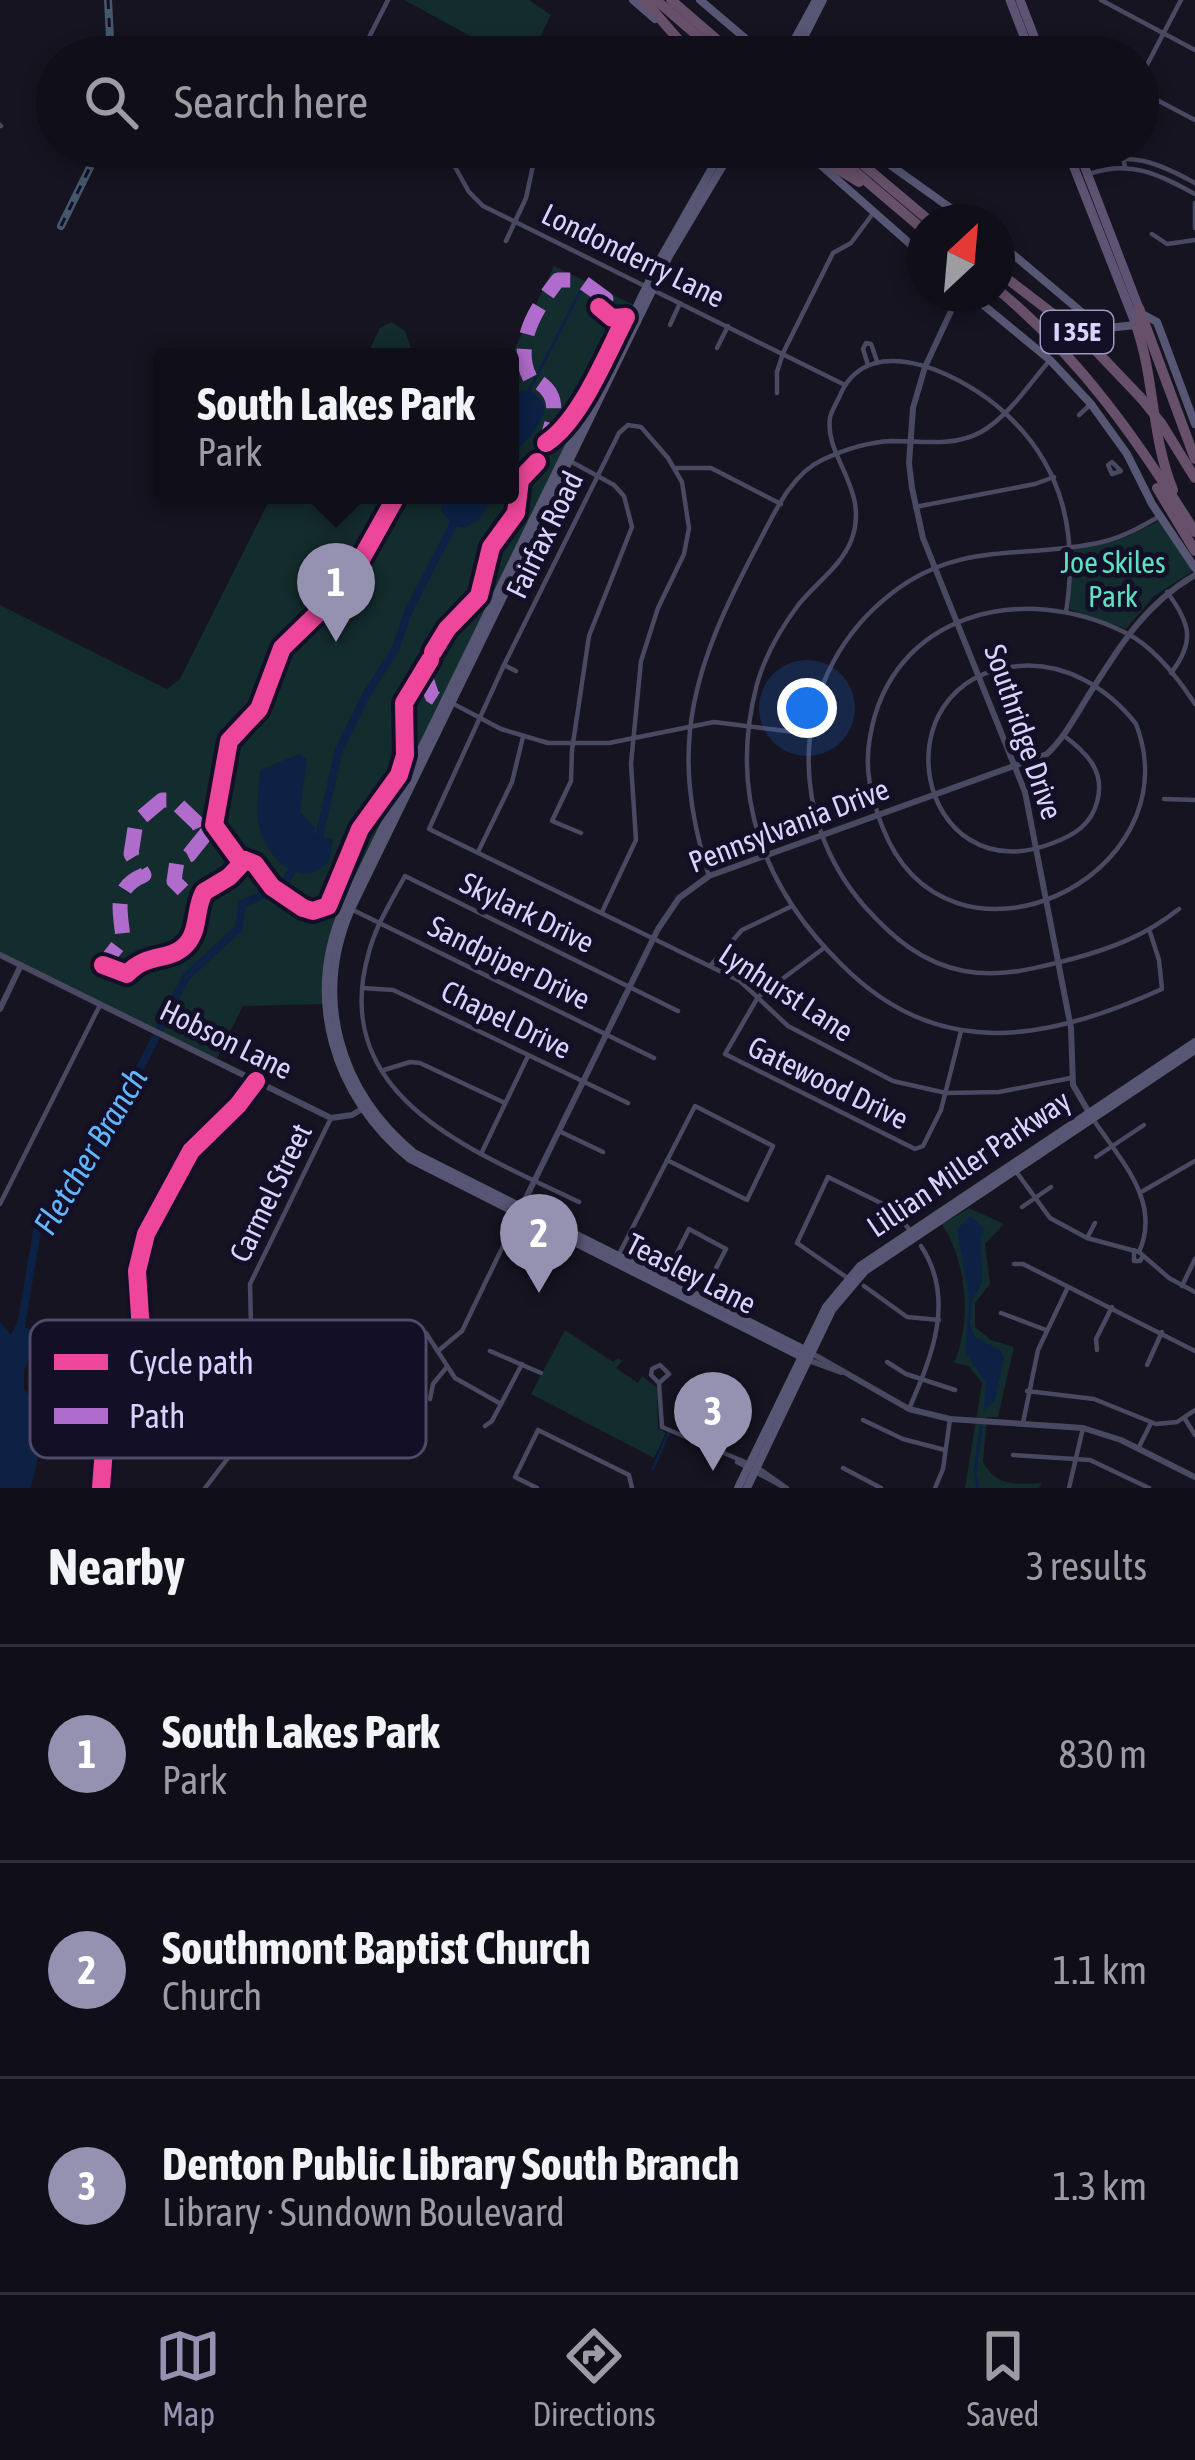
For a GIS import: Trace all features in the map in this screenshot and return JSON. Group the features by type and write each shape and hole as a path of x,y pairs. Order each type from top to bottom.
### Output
{"highway":[{"path":"644,0 675,36"},
{"path":"656,0 698,36"},
{"path":"671,0 713,36"},
{"path":"836,168 878,192"},
{"path":"850,168 907,216"},
{"path":"867,168 910,204"},
{"name":"I 35E","path":"1015,285 1082,336 1142,398 1195,478"},
{"path":"1137,304 1195,459"},
{"name":"I 35E","path":"1015,305 1064,350 1115,411 1195,532"},
{"path":"1136,325 1149,373 1163,464 1183,513"},
{"path":"1115,411 1195,551"}],"main road":[{"path":"633,0 673,36"},
{"path":"700,0 741,36"},
{"path":"1010,0 1024,36"},
{"path":"1020,0 1034,36"},
{"path":"795,36 818,4"},
{"name":"Teasley Lane","path":"716,168 650,288 348,907 330,953 325,1000 332,1045 346,1084 410,1159 807,1355"},
{"path":"824,168 907,241"},
{"path":"894,168 945,204"},
{"path":"1080,168 1137,304"},
{"path":"1015,256 1091,320 1107,328 1136,325 1082,168"},
{"path":"1112,264 1129,296 1157,322 1195,424"},
{"path":"992,312 1050,360 1090,404 1195,571"},
{"name":"Lillian Miller Parkway","path":"807,1355 850,1281 913,1233 1195,1046"},
{"name":"Lillian Miller Parkway","path":"913,1233 1016,1170 1091,1116"},
{"name":"Teasley Lane","path":"617,1259 696,1299"},
{"path":"743,1488 807,1355"}],"street":[{"path":"370,36 388,0"},
{"path":"1102,0 1195,50"},
{"path":"1159,43 1181,0"},
{"path":"1159,99 1195,120"},
{"path":"1159,165 1195,184"},
{"name":"Londonderry Lane","path":"456,168 483,206 845,385"},
{"path":"506,241 526,198 532,168"},
{"path":"1083,172 1095,168"},
{"path":"1083,172 1117,168"},
{"path":"1131,168 1156,173 1195,194"},
{"path":"1195,203 1195,228"},
{"path":"777,393 783,353 833,253 851,243 874,212"},
{"path":"1152,234 1167,244 1195,240"},
{"path":"670,325 680,303"},
{"name":"Southridge Drive","path":"951,312 913,408 909,442 915,507 1017,767 1069,1021 1071,1078 1141,1192"},
{"path":"717,348 728,326"},
{"path":"868,365 866,343 871,344 877,361"},
{"path":"709,876 689,802 690,726 710,643 781,503 806,470 839,453 868,444 945,442 973,436 1004,412 1050,360"},
{"path":"1066,612 1072,546 1066,512 1054,477 1035,446 1004,412 959,381 925,368 877,361 868,365 845,385 830,419 855,496 852,539 773,644 757,684 749,726 749,790 765,856 790,907 858,981 890,1005 961,1030 1000,1033 1069,1021 1113,1011 1162,989 1160,960 1150,932"},
{"path":"1079,415 1090,404"},
{"name":"Fairfax Road","path":"429,829 504,665 625,427 645,430 675,469"},
{"path":"566,459 598,474 624,496 632,527 589,636 571,781 553,824 581,833"},
{"path":"1121,471 1131,463"},
{"path":"602,912 637,840 632,738 645,645 687,543 688,503 675,469 711,468 781,503"},
{"path":"915,507 1054,477"},
{"path":"1160,516 1124,536 1072,546 992,552 936,568 889,595 851,634 829,671 810,734 810,792 829,860 847,886 892,936 923,957 962,970 1018,972 1058,962 1150,932 1179,909"},
{"name":"Pennsylvania Drive","path":"438,1351 462,1331 653,939 676,902 709,876 1047,754 1147,610 1195,571"},
{"path":"1167,592 1191,629 1192,646 1186,660 1172,673"},
{"path":"1070,898 1048,906 994,910 944,896 904,865 878,816 867,765 876,709 909,656 958,621 1006,609 1066,612 1128,634 1172,673 1195,704"},
{"path":"504,665 516,671"},
{"path":"1064,735 1090,759 1098,775 1098,799 1084,826 1037,848 1005,851 974,843 949,822 933,796 927,765 934,724 954,694 980,676 1009,668 1042,666 1095,686 1126,712 1147,739"},
{"path":"448,701 523,737 573,745 714,722 810,734"},
{"path":"478,852 512,782 523,737"},
{"path":"1159,816 1164,787"},
{"path":"1164,799 1195,800"},
{"name":"Lynhurst Lane","path":"429,829 740,981 788,1026 893,1081 946,1093 999,1092 1071,1078"},
{"name":"Skylark Drive","path":"380,923 405,876 678,1011"},
{"name":"Sandpiper Drive","path":"348,907 654,1058"},
{"path":"710,966 742,930 790,907"},
{"path":"380,923 369,950 363,988 367,1031 382,1070 404,1102 424,1121 481,1154 579,1202"},
{"path":"758,997 824,947"},
{"name":"Hobson Lane","path":"0,955 331,1118"},
{"path":"1,1003 20,965"},
{"name":"Chapel Drive","path":"363,988 393,990 628,1103"},
{"name":"Gatewood Drive","path":"758,997 725,1054 728,1057 914,1149 923,1147 946,1093"},
{"path":"0,1204 100,1005"},
{"path":"946,1093 961,1030"},
{"path":"481,1154 529,1054"},
{"path":"382,1070 410,1061 420,1063 505,1103"},
{"path":"140,1320 137,1271 146,1234 191,1151 256,1081"},
{"path":"617,1259 667,1160 695,1106 773,1146 747,1200 667,1160"},
{"path":"331,1118 341,1119 365,1108"},
{"name":"Carmel Street","path":"251,1320 250,1284 331,1118"},
{"path":"1096,1157 1144,1125"},
{"path":"559,1131 603,1152"},
{"path":"1139,1252 1148,1224 1141,1192 1195,1161"},
{"path":"1016,1170 1050,1218 1088,1238 1139,1252 1195,1292"},
{"path":"850,1281 796,1243 828,1177 893,1209 913,1233"},
{"path":"1022,1207 1051,1187"},
{"path":"1088,1238 1095,1222"},
{"path":"664,1279 689,1229 726,1249 714,1272"},
{"path":"909,1409 939,1320 937,1280 921,1246"},
{"path":"1182,1286 1195,1259"},
{"path":"1014,1264 1069,1286 1195,1352"},
{"path":"864,1286 907,1317 939,1320"},
{"path":"1023,1423 1027,1391 1046,1330 1069,1286"},
{"path":"1097,1350 1096,1340 1112,1307"},
{"path":"1001,1313 1046,1330"},
{"path":"1147,1365 1162,1332"},
{"path":"426,1333 446,1369 462,1384 501,1404"},
{"path":"490,1351 541,1373"},
{"path":"807,1355 909,1409 950,1419 1083,1428 1138,1448 1195,1477"},
{"path":"887,1362 921,1380 955,1390"},
{"path":"485,1426 522,1364"},
{"path":"430,1399 433,1384 446,1369"},
{"path":"659,1383 662,1426 753,1467 786,1488"},
{"path":"1027,1391 1094,1400 1151,1423 1172,1424 1195,1410"},
{"path":"935,1488 950,1419"},
{"path":"1185,1419 1195,1435"},
{"path":"863,1420 903,1439 946,1450"},
{"path":"1138,1448 1151,1423"},
{"path":"1070,1488 1083,1428"},
{"path":"537,1488 515,1477 538,1430 629,1475 632,1488"},
{"path":"1013,1455 1078,1457 1149,1488"},
{"path":"101,1488 103,1458"},
{"name":"Carmel Street","path":"205,1488 228,1458"},
{"path":"843,1468 881,1488"}],"green space":[{"path":"404,0 529,0 551,15 540,36 470,36"},
{"path":"554,266 636,306 332,941 325,1004 243,1006 216,1060 0,953 0,605 167,689 180,679 268,504 519,504 519,348 515,348"},
{"path":"391,322 405,331 411,348 370,348 380,328"},
{"name":"Joe Skiles Park","path":"1161,520 1193,571 1154,596 1126,629 1069,609 1074,548 1124,538"},
{"path":"969,1208 1004,1224 985,1244 990,1284 975,1303 975,1327 991,1340 1014,1347 998,1417 987,1417 983,1462 1001,1480 1042,1483 1039,1488 965,1488 982,1383 969,1366 954,1363 963,1329 964,1292 957,1256 942,1224"},
{"path":"565,1330 613,1362 618,1358 622,1361 616,1368 638,1383 642,1376 657,1388 658,1428 666,1433 654,1458 531,1394"}],"water":[{"path":"519,391 537,395 545,412 519,447"},
{"path":"441,504 489,504 480,519 465,528 453,525 441,511"},
{"path":"299,754 307,759 300,812 315,827 314,834 333,840 329,861 306,873 294,871 274,856 257,813 260,770"},
{"path":"970,1216 985,1230 981,1235 982,1282 973,1298 969,1297 957,1229"},
{"path":"968,1318 975,1337 1004,1357 995,1401 984,1410 986,1383 965,1352"},
{"path":"18,1320 30,1329 24,1389 30,1396 30,1458 38,1458 31,1488 0,1488 0,1322 11,1335"}],"waterway":[{"name":"Fletcher Branch","path":"529,391 583,286"},
{"name":"Fletcher Branch","path":"318,841 339,750 395,650 408,612 453,525"},
{"name":"Fletcher Branch","path":"281,887 296,865"},
{"name":"Fletcher Branch","path":"160,1028 186,977 239,928 242,904 274,890"},
{"name":"Fletcher Branch","path":"20,1332 37,1231 53,1201 97,1153 155,1039"},
{"path":"969,1319 971,1298"},
{"path":"978,1488 975,1471 981,1427"},
{"path":"653,1469 669,1432"}],"railway":[{"path":"108,0 110,36"},
{"path":"61,226 90,168"}],"marked path":[{"path":"530,378 525,365 526,340 535,315 558,280 580,280 606,299 601,307"},
{"path":"540,383 553,401 548,437"},
{"path":"424,672 432,696 440,701"},
{"path":"109,968 103,965 123,939 122,894 144,875 131,854 136,822 162,800 173,800 198,824 204,837"},
{"path":"183,890 174,881 177,861 189,855 209,830"}],"cycle path":[{"path":"546,443 581,403 626,317 612,318 599,307"},
{"path":"519,488 520,480 537,462"},
{"path":"241,862 214,825 229,741 259,709 282,648 359,563 392,504"},
{"path":"433,652 447,629 479,596 491,547 516,513 517,504"},
{"path":"103,965 127,974 182,948 192,936 204,892 245,860 303,908 313,911 328,906 360,829 399,775 405,755 404,703 430,660"},
{"path":"140,1320 137,1271 146,1234 191,1151 256,1081"},
{"path":"101,1488 103,1458"}],"place":[{"name":"South Lakes Park","path":"336,642"},
{"name":"Southmont Baptist Church","path":"539,1293"},
{"name":"Denton Public Library South Branch","path":"713,1471"}]}
